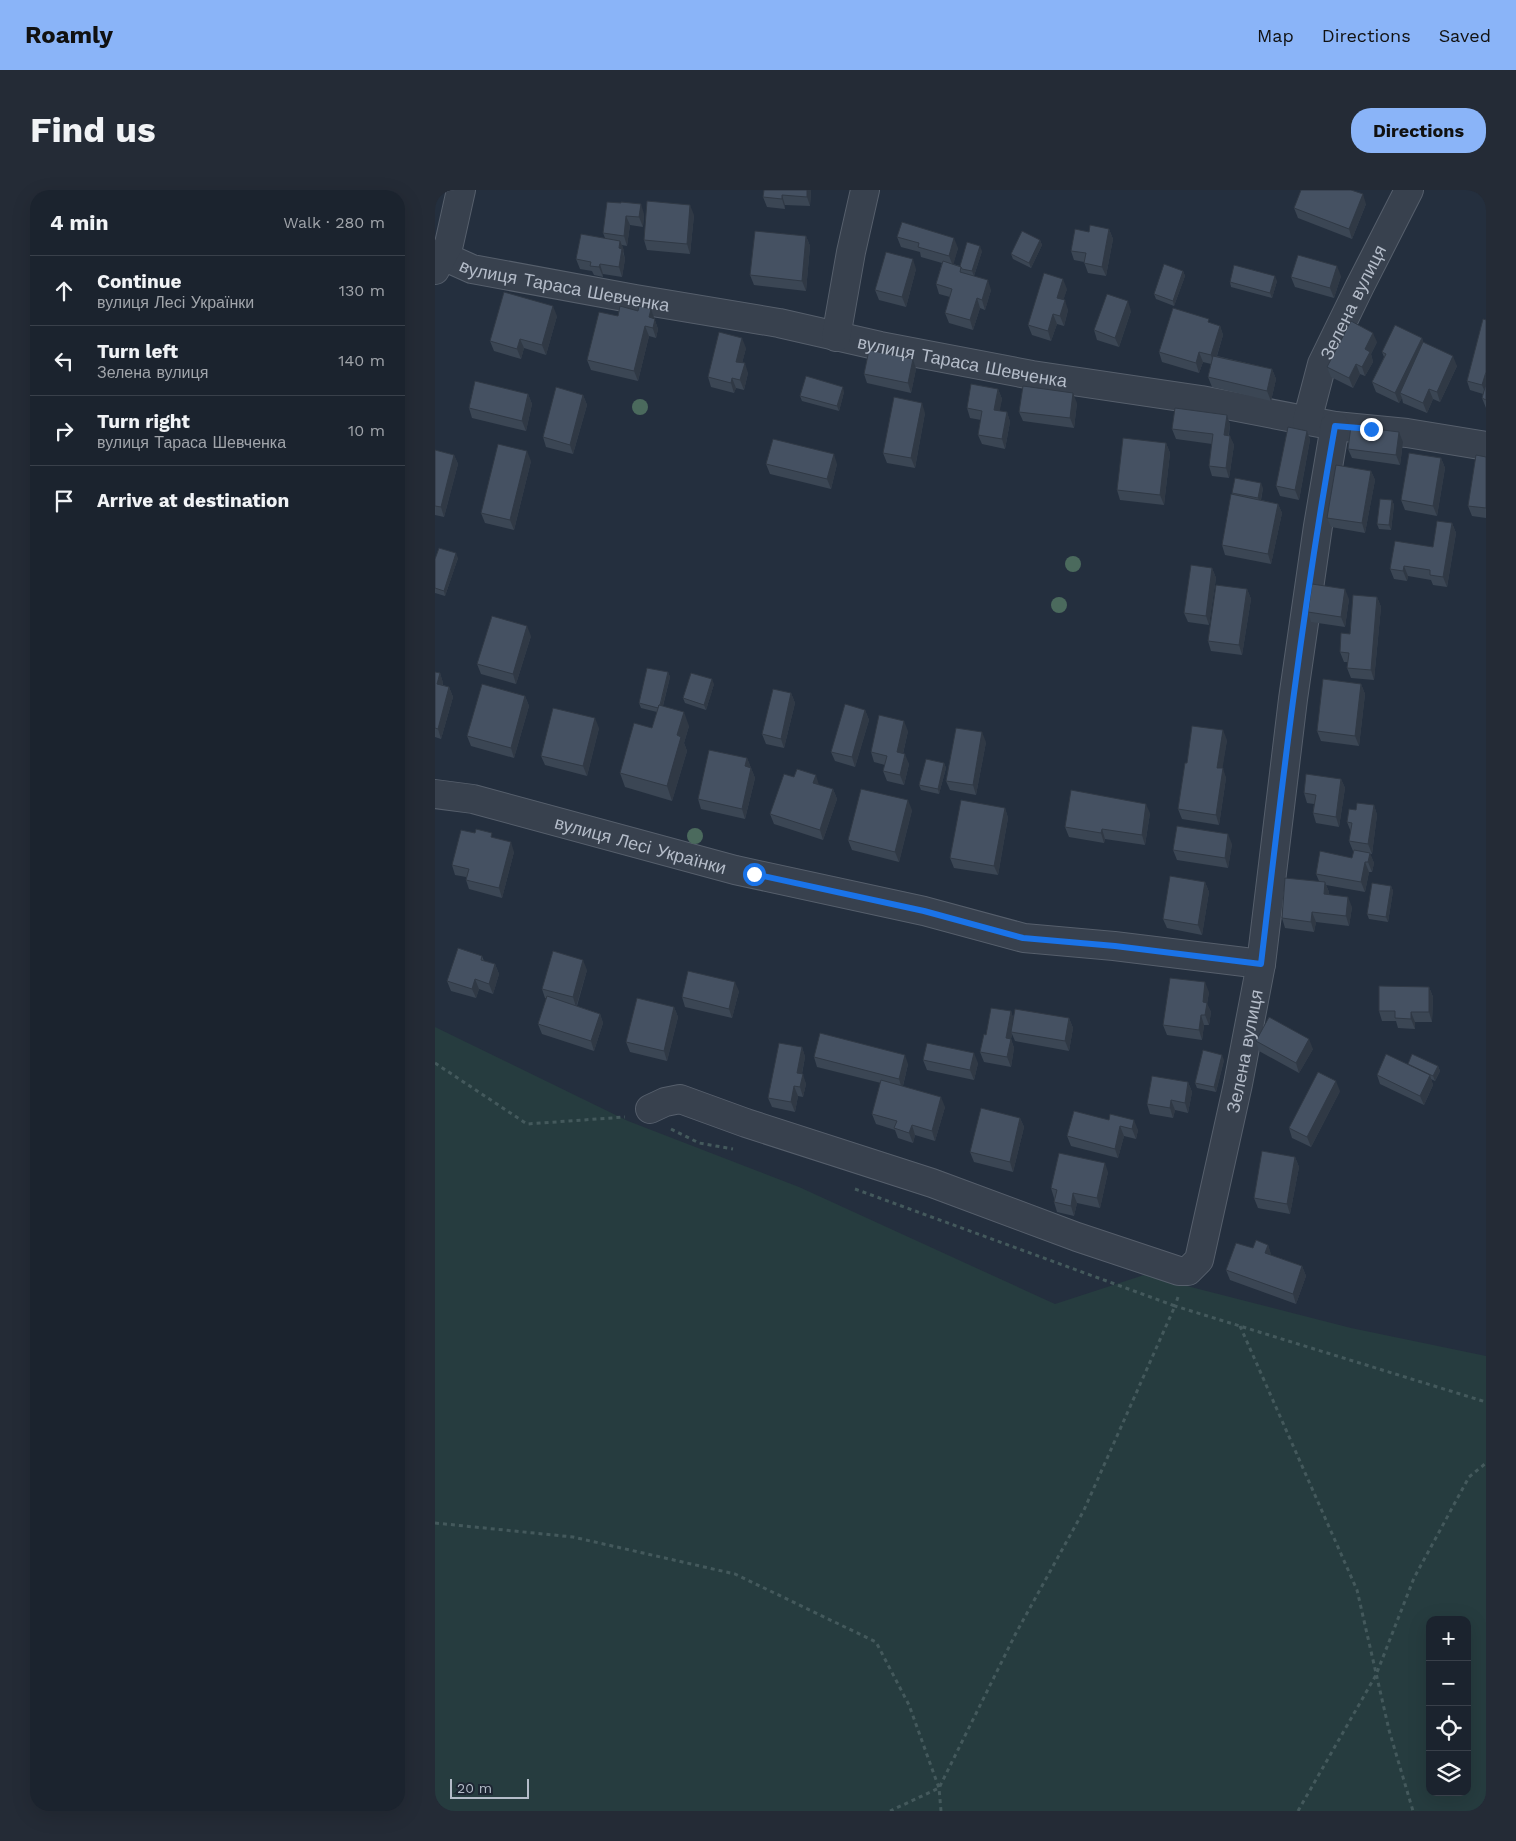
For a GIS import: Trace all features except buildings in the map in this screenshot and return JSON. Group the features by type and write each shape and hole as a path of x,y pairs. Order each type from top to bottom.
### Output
{"street":[{"path":"439,263 449,244 461,190"},
{"path":"836,336 851,252 865,190"},
{"name":"Зелена вулиця","path":"1307,420 1323,364 1409,190"},
{"name":"вулиця Тараса Шевченка","path":"439,263 779,323 1032,376 1201,400 1335,426 1407,433 1486,446"},
{"name":"Зелена вулиця","path":"1193,1266 1238,1084 1261,964 1293,699 1318,526 1335,426"},
{"name":"вулиця Лесі Українки","path":"435,794 473,799 735,870 924,911 1023,938 1115,946 1261,964"},
{"path":"650,1118 665,1102 681,1099 746,1123 932,1183 1077,1237 1179,1272 1193,1266"}],"path":[{"path":"435,1063 527,1124 650,1118 699,1143 734,1150"},
{"path":"852,1188 1175,1306 1486,1402"},
{"path":"890,1811 939,1788 1015,1633 1084,1510 1193,1266"},
{"path":"1240,1326 1357,1590 1389,1730 1413,1811"},
{"path":"1299,1811 1376,1675 1414,1578 1469,1477 1486,1463"},
{"path":"435,1523 573,1537 735,1574 876,1642 909,1705 939,1788 941,1811"}],"green space":[{"path":"435,1027 628,1121 799,1187 1055,1304 1144,1275 1351,1328 1486,1356 1486,1811 435,1811"}],"route":[{"path":"754,874 924,911 1023,938 1115,946 1261,964 1293,699 1318,526 1335,426 1371,429"}]}
